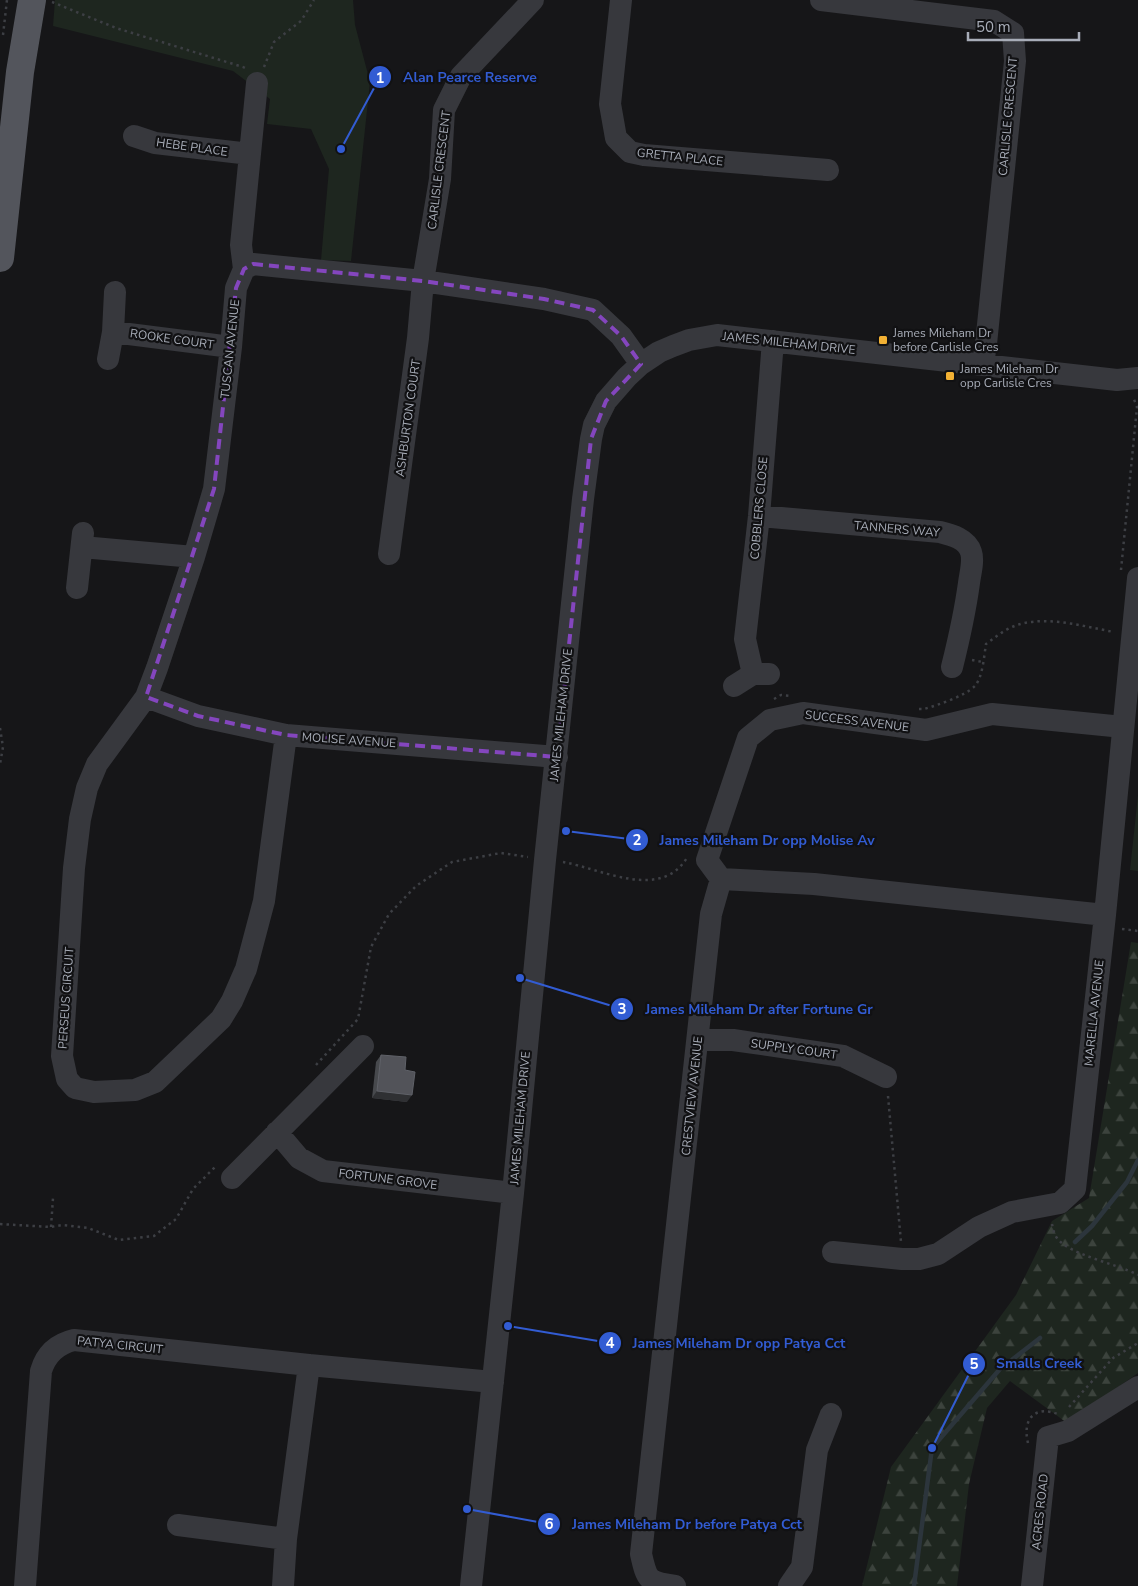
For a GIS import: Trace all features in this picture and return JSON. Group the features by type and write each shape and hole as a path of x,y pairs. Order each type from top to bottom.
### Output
{"main road":[{"path":"18,0 17,44 20,72"},
{"path":"0,258 20,72 32,0"}],"street":[{"name":"CARLISLE CRESCENT","path":"424,281 440,179 444,110 461,76 533,0"},
{"name":"GRETTA PLACE","path":"621,0 610,104 616,138 630,152 644,155 828,170"},
{"name":"CARLISLE CRESCENT","path":"821,0 994,21 1013,33 1014,61 983,364"},
{"path":"257,83 241,245 244,269 253,264 424,281 544,300 593,310 621,336 641,364"},
{"name":"HEBE PLACE","path":"134,136 155,143 250,154"},
{"name":"TUSCAN AVENUE","path":"146,697 194,557 214,489 236,288 244,269"},
{"name":"ASHBURTON COURT","path":"389,554 424,281"},
{"name":"ROOKE COURT","path":"108,359 113,332 115,292"},
{"name":"ROOKE COURT","path":"113,332 231,347"},
{"name":"JAMES MILEHAM DRIVE","path":"472,1586 583,499 590,439 594,425 606,401 641,364 666,349 689,340 717,335 1117,380 1133,387"},
{"name":"COBBLERS CLOSE","path":"734,686 761,674 745,638 759,516 773,341"},
{"name":"TANNERS WAY","path":"759,516 940,532 955,536 971,552 972,565 963,625 952,667"},
{"path":"77,588 82,540 194,557"},
{"name":"MARELLA AVENUE","path":"833,1252 919,1259 938,1254 979,1228 1012,1212 1060,1203 1075,1190 1123,727 1130,576"},
{"name":"MOLISE AVENUE","path":"146,697 198,716 286,735 556,757"},
{"name":"PERSEUS CIRCUIT","path":"146,697 96,764 87,788 80,818 74,868 62,1056 67,1079 75,1088 94,1092 120,1092 135,1090 155,1082 220,1019 232,1001 246,969 264,901 286,735"},
{"name":"SUCCESS AVENUE","path":"721,879 707,860 748,738 770,720 803,713 926,730 992,714 1123,727"},
{"path":"721,879 814,884 1105,915"},
{"name":"CRESTVIEW AVENUE","path":"675,1586 655,1583 645,1573 641,1554 711,914 721,879"},
{"name":"SUPPLY COURT","path":"698,1040 733,1040 843,1056 886,1077"},
{"path":"232,1178 363,1046"},
{"name":"FORTUNE GROVE","path":"277,1132 299,1158 310,1166 323,1171 513,1193"},
{"name":"PATYA CIRCUIT","path":"26,1586 40,1382 44,1362 54,1349 67,1342 74,1340 493,1382"},
{"path":"283,1586 286,1539 309,1365"},
{"name":"ACRES ROAD","path":"1032,1586 1048,1438 1068,1431 1138,1387"},
{"path":"789,1586 802,1568 817,1450 831,1414"},
{"path":"178,1525 286,1539"}],"path":[{"path":"48,0 116,28 244,66 257,83"},
{"path":"257,83 274,42 301,20 314,0"},
{"path":"1130,576 1138,406 1133,397 1133,387"},
{"path":"0,728 3,747 0,764"},
{"path":"562,862 563,854"},
{"path":"1122,928 1138,932"},
{"path":"886,1077 896,1171 902,1259"},
{"path":"51,1227 54,1198"}],"highlighted area":[{"path":"253,264 423,281 544,299 593,310 621,336 641,364 606,401 591,439 557,757 286,735 198,716 146,697 214,489 236,288 244,269"}],"green space":[{"path":"55,0 353,0 355,25 370,82 351,261 321,260 329,169 311,129 267,124 270,99 233,71 53,26"},
{"path":"1138,795 1138,871 1130,870"},
{"path":"1131,942 1138,943 1138,1373 1067,1423 1010,1381 987,1408 969,1484 957,1586 862,1586 891,1467 1016,1295 1052,1221 1089,1198"}],"building":[{"path":"381,1055 406,1057 405,1070 415,1072 412,1095 377,1091"}],"waterway":[{"path":"1075,1242 1092,1226 1127,1182 1138,1160"},
{"path":"914,1586 932,1448 1000,1369 1040,1338"}],"place":[{"name":"Alan Pearce Reserve","path":"341,149"},
{"name":"James Mileham Dr before Carlisle Cres","path":"883,340"},
{"name":"James Mileham Dr opp Carlisle Cres","path":"950,376"},
{"name":"James Mileham Dr opp Molise Av","path":"566,831"},
{"name":"James Mileham Dr after Fortune Gr","path":"520,978"},
{"name":"James Mileham Dr opp Patya Cct","path":"508,1326"},
{"name":"Smalls Creek","path":"932,1448"},
{"name":"James Mileham Dr before Patya Cct","path":"467,1509"}]}
